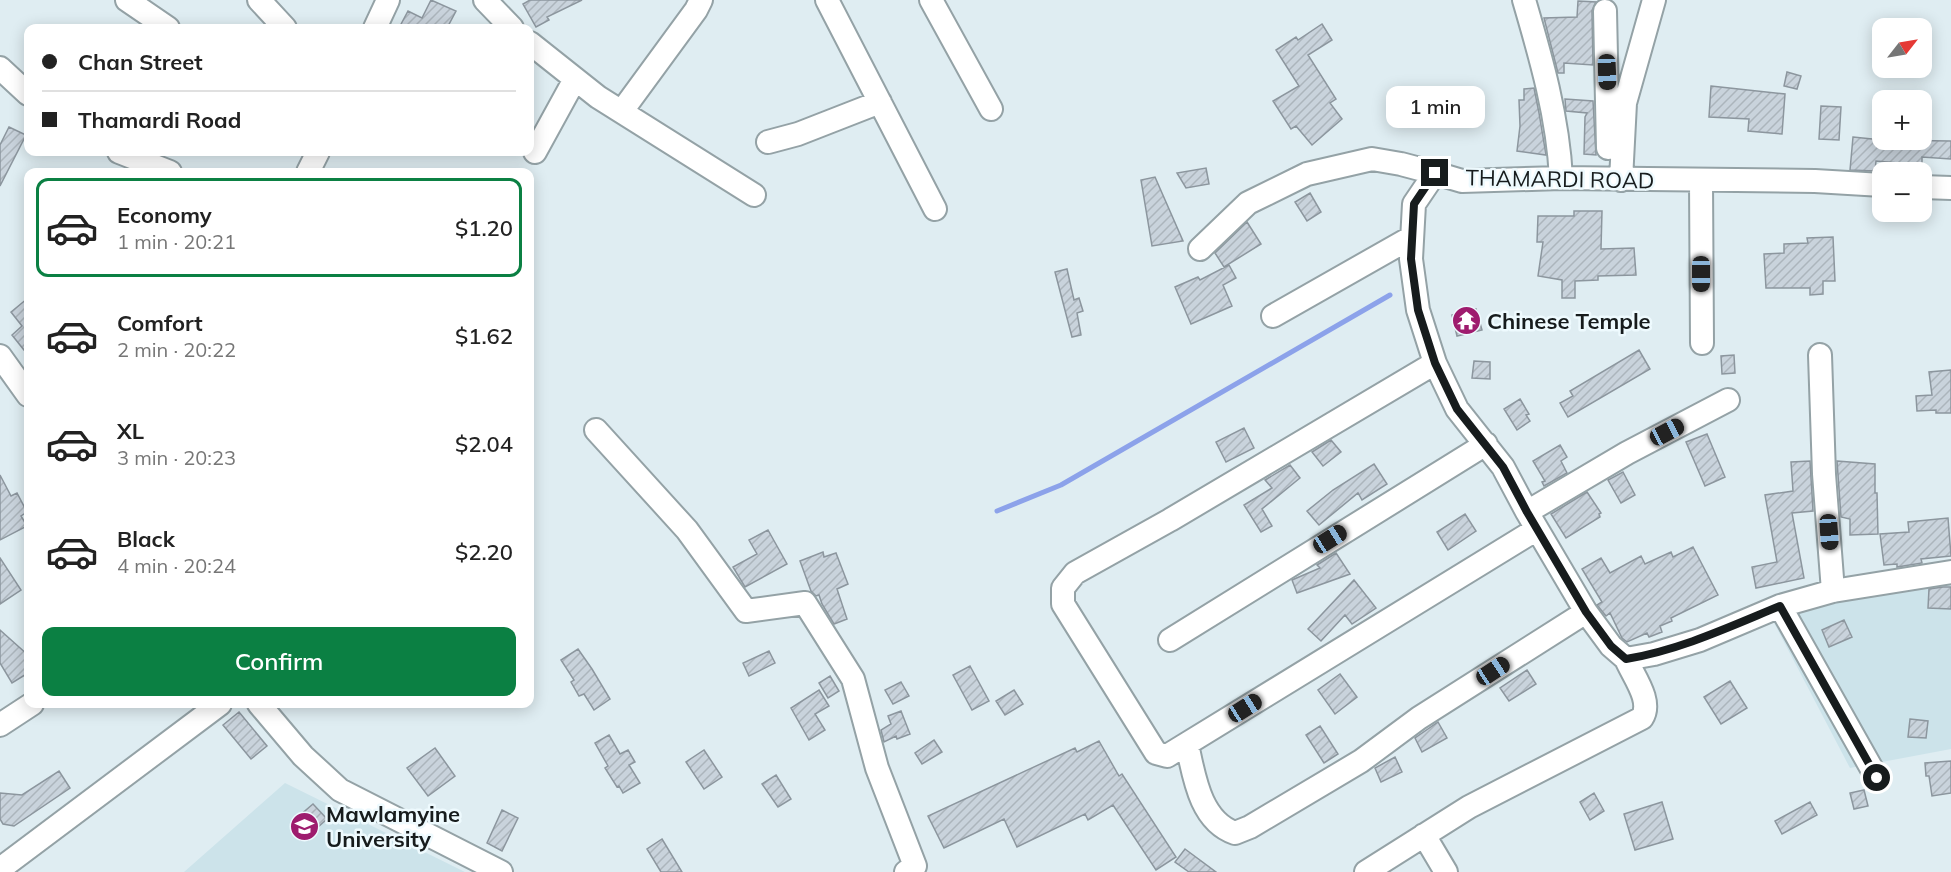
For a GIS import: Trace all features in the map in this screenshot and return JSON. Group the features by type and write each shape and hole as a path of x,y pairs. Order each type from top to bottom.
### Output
{"street":[{"path":"127,0 162,24"},
{"path":"259,0 281,24"},
{"path":"377,24 388,0"},
{"path":"485,0 505,24"},
{"path":"622,111 701,0"},
{"path":"827,0 935,209"},
{"path":"931,0 991,109"},
{"path":"1524,0 1552,104 1561,178"},
{"path":"1614,180 1625,103 1654,0"},
{"path":"1605,11 1609,133 1614,180"},
{"path":"534,46 598,97 754,195"},
{"path":"0,68 24,90"},
{"path":"535,152 575,79"},
{"path":"768,142 798,134 880,102"},
{"path":"129,156 160,168"},
{"path":"1200,249 1248,204 1307,174 1372,159 1435,173"},
{"name":"THAMARDI ROAD","path":"1626,659 1611,646 1586,612 1503,467 1457,409 1435,363 1418,310 1411,259 1414,204 1435,173 1462,181 1561,178 1815,181 1872,184"},
{"path":"1701,181 1702,343"},
{"path":"1932,187 1951,188"},
{"path":"1274,316 1412,237"},
{"path":"1820,355 1824,474 1833,591"},
{"path":"0,356 24,389"},
{"path":"1435,363 1076,573 1063,588 1063,604 1156,753 1167,756 1187,744 1532,520 1627,453 1728,400"},
{"path":"596,430 687,530 746,610 805,603 853,680 878,768 915,866 906,872"},
{"path":"1170,640 1486,444"},
{"path":"1366,872 1469,807 1642,718 1646,712 1646,703 1626,659 1654,654 1700,640 1780,606 1833,591 1951,572"},
{"path":"1780,606 1877,778"},
{"path":"1187,744 1202,800 1226,830 1235,833 1250,827 1361,761 1419,718 1586,612"},
{"path":"0,725 26,708"},
{"path":"0,869 215,708"},
{"path":"262,708 303,756 340,790 501,872"},
{"path":"1424,836 1446,872"}],"shaded area":[{"path":"1951,578 1951,749 1850,768 1773,621 1839,600"},
{"name":"Mawlamyine University","path":"285,783 465,872 184,872"}],"building":[{"path":"431,0 456,11 449,24 401,24 408,11 422,18"},
{"path":"530,0 582,0 547,17 549,20 536,27 523,4"},
{"path":"1578,1 1596,2 1592,11 1593,65 1564,63 1564,73 1558,73 1544,18 1577,17"},
{"path":"1322,24 1332,40 1308,55 1336,99 1330,103 1342,119 1312,145 1296,126 1291,129 1273,101 1299,86 1276,50 1296,37 1298,40"},
{"path":"1787,72 1801,76 1797,89 1784,86"},
{"path":"1711,86 1785,94 1782,134 1748,131 1749,119 1709,117"},
{"path":"1534,88 1546,155 1517,151 1520,126 1519,100 1524,100 1524,89"},
{"path":"1565,99 1593,101 1596,155 1584,154 1587,113 1566,111"},
{"path":"1821,106 1841,107 1839,140 1819,139"},
{"path":"9,127 24,134 24,139 0,186 0,145"},
{"path":"1853,137 1872,139 1872,150 1932,150 1932,141 1951,141 1951,159 1922,157 1922,162 1876,161 1872,162 1872,171 1850,170"},
{"path":"1206,168 1209,184 1186,188 1177,173"},
{"path":"1155,177 1183,241 1152,246 1141,180"},
{"path":"1310,193 1321,212 1307,221 1295,202"},
{"path":"1574,211 1602,211 1601,249 1634,248 1636,275 1598,276 1598,280 1575,281 1575,298 1562,298 1562,280 1538,276 1543,242 1537,242 1538,216 1574,216"},
{"path":"1247,222 1261,244 1224,267 1215,253"},
{"path":"1833,237 1835,281 1823,281 1823,294 1810,295 1810,288 1766,288 1764,254 1784,253 1784,244 1808,243 1807,238"},
{"path":"1229,265 1236,278 1223,285 1232,306 1191,324 1175,287 1198,277 1200,280"},
{"path":"1067,269 1074,300 1079,298 1083,311 1077,313 1081,335 1072,337 1055,272"},
{"path":"24,301 24,350 12,335 22,326 11,312"},
{"path":"1476,309 1482,330 1457,336 1452,315"},
{"path":"1639,350 1650,369 1568,417 1560,403 1573,396 1570,391"},
{"path":"1734,355 1735,373 1722,374 1721,356"},
{"path":"1474,361 1490,362 1490,379 1472,378"},
{"path":"1951,370 1951,413 1936,413 1936,410 1917,411 1916,396 1932,395 1929,372"},
{"path":"1520,399 1529,414 1526,415 1530,421 1517,430 1504,409"},
{"path":"1244,428 1254,448 1226,462 1216,442"},
{"path":"1707,434 1725,477 1705,486 1686,442"},
{"path":"1331,440 1341,452 1323,466 1312,452"},
{"path":"1560,445 1567,457 1561,461 1567,473 1544,486 1542,482 1545,481 1533,461"},
{"path":"1810,461 1813,511 1792,513 1804,578 1756,588 1752,567 1777,562 1765,495 1793,491 1791,462"},
{"path":"1837,461 1875,464 1878,534 1850,535 1850,519 1841,517"},
{"path":"1374,464 1387,484 1362,500 1358,493 1319,525 1307,511 1333,490"},
{"path":"1290,465 1300,478 1262,509 1272,526 1261,532 1244,505 1272,488 1265,480"},
{"path":"1623,472 1635,495 1621,503 1608,480"},
{"path":"0,475 11,496 17,493 24,506 24,514 21,516 24,528 0,540"},
{"path":"1587,492 1601,513 1600,517 1566,538 1551,514"},
{"path":"1465,514 1476,531 1448,550 1437,532"},
{"path":"1948,518 1951,556 1921,559 1922,563 1897,567 1897,564 1884,565 1880,534 1909,532 1908,522"},
{"path":"768,530 787,564 745,587 733,567 757,554 749,540"},
{"path":"1693,547 1718,595 1671,618 1672,621 1660,626 1662,632 1649,637 1647,633 1627,642 1622,638 1610,613 1606,616 1597,605 1602,602 1582,569 1601,558 1610,573 1641,556 1645,564 1671,552 1673,557"},
{"path":"823,552 824,557 836,553 848,584 837,589 847,619 834,624 819,595 816,596 811,591 800,561"},
{"path":"1336,553 1350,574 1297,593 1292,580 1320,568 1317,565"},
{"path":"0,558 21,590 0,604"},
{"path":"1354,580 1376,608 1352,624 1345,615 1321,641 1308,629"},
{"path":"1951,587 1951,609 1928,608 1929,589"},
{"path":"1844,620 1852,637 1829,647 1822,630"},
{"path":"0,630 24,651 24,676 12,683 0,663"},
{"path":"578,649 610,699 594,710 584,694 579,696 571,682 574,680 561,660"},
{"path":"769,651 775,663 749,676 743,663"},
{"path":"970,666 989,701 972,710 953,675"},
{"path":"1527,670 1536,684 1509,701 1500,688"},
{"path":"1340,674 1357,697 1335,714 1318,690"},
{"path":"830,676 839,691 828,698 819,683"},
{"path":"1730,681 1747,708 1721,724 1704,697"},
{"path":"901,682 909,696 893,704 885,690"},
{"path":"819,690 829,706 815,714 825,730 809,740 791,708"},
{"path":"1014,690 1023,704 1005,715 996,701"},
{"path":"901,711 910,734 897,739 896,736 884,742 881,730 891,724 888,716"},
{"path":"239,712 267,746 251,759 223,725"},
{"path":"1910,719 1928,721 1926,738 1908,737"},
{"path":"1438,722 1447,738 1422,752 1415,738"},
{"path":"1320,726 1338,754 1324,763 1306,735"},
{"path":"609,735 620,754 628,750 635,762 629,765 640,783 623,793 605,768 608,766 595,743"},
{"path":"934,740 942,752 922,764 915,753"},
{"path":"1099,741 1119,776 1122,774 1176,857 1156,870 1113,805 1088,820 1085,814 1017,847 1004,819 944,848 928,816 1075,748 1077,752"},
{"path":"435,748 455,776 428,796 407,768"},
{"path":"704,750 722,777 704,789 686,762"},
{"path":"1395,757 1402,772 1381,782 1375,768"},
{"path":"1951,761 1951,793 1932,796 1925,763"},
{"path":"59,771 70,788 14,826 3,824 0,819 0,793 22,795"},
{"path":"776,775 791,799 778,807 762,784"},
{"path":"1864,790 1868,806 1854,809 1850,793"},
{"path":"1594,793 1604,811 1590,820 1580,802"},
{"path":"1662,802 1673,839 1635,850 1624,814"},
{"path":"1810,802 1817,815 1782,834 1775,821"},
{"path":"313,804 327,819 307,837 293,821"},
{"path":"502,810 518,818 502,851 487,843"},
{"path":"662,839 682,872 661,872 647,849"},
{"path":"1185,849 1216,872 1189,872 1175,862"}],"waterway":[{"path":"997,511 1061,485 1390,295"}],"place":[{"name":"Chinese Temple","path":"1466,321"},
{"name":"Mawlamyine University","path":"305,827"}],"route":[{"path":"1435,173 1414,204 1411,259 1418,310 1435,363 1457,409 1503,467 1586,612 1611,646 1626,659 1654,654 1700,640 1780,606 1877,778"}]}
